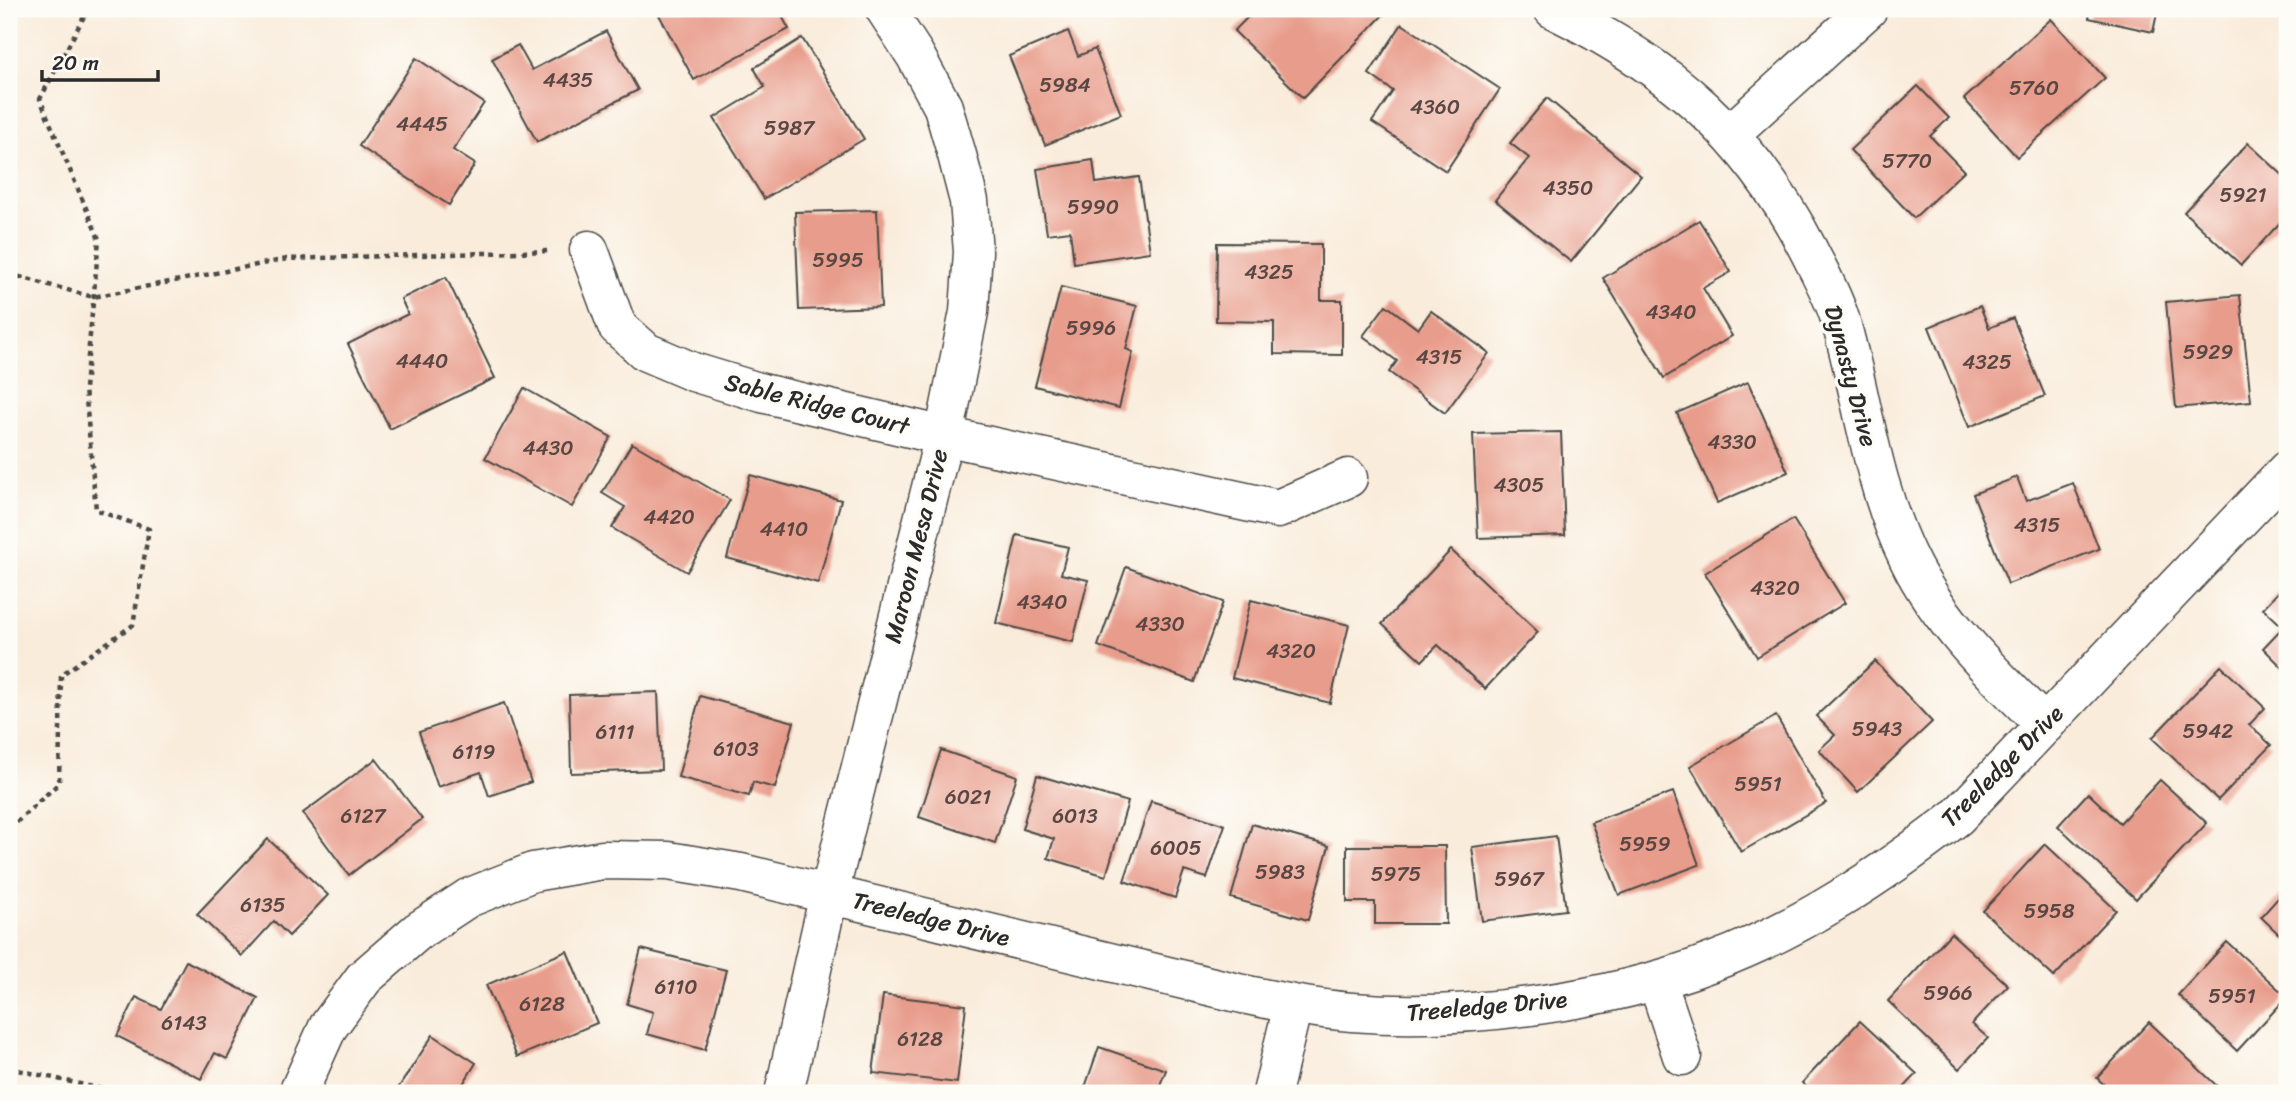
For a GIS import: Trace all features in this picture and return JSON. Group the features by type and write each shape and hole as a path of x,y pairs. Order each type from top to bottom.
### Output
{"street":[{"name":"Maroon Mesa Drive","path":"784,1093 829,894 944,436 969,312 973,252 969,201 943,107 915,55 885,9"},
{"name":"Dynasty Drive","path":"1553,9 1599,31 1645,60 1687,92 1730,134 1791,216 1839,315 1854,370 1871,455 1908,558 1939,607 1982,662 2045,725"},
{"path":"1730,134 1868,9"},
{"name":"Sable Ridge Court","path":"589,250 617,326 646,352 693,372 762,393 1278,509 1349,478"},
{"name":"Treeledge Drive","path":"298,1093 328,1027 365,978 418,931 468,898 533,872 603,860 668,861 741,873 1293,1005 1354,1012 1419,1014 1599,996 1657,981 1714,962 1786,929 1903,859 1957,817 2287,470"},
{"path":"1657,981 1682,1056"},
{"path":"1272,1093 1293,1005"}],"path":[{"path":"9,829 59,783 61,675 133,625 149,529 96,510 85,388 99,239 40,99 88,9"},
{"path":"9,274 93,297 287,259 589,250"},
{"path":"9,1068 120,1093"}],"building":[{"path":"656,9 778,9 789,29 694,80"},
{"path":"1256,9 1383,9 1386,12 1303,98 1234,31"},
{"path":"2091,9 2158,9 2153,32 2089,18"},
{"path":"2051,19 2105,78 2017,157 1964,99"},
{"path":"1402,24 1500,89 1446,171 1372,122 1393,91 1369,74"},
{"path":"606,31 638,90 537,142 492,59 518,45 532,70"},
{"path":"1068,31 1078,56 1095,49 1121,114 1045,145 1009,56"},
{"path":"802,38 864,139 764,199 714,118 765,87 754,68"},
{"path":"416,58 484,103 453,150 475,164 449,205 359,146"},
{"path":"1918,86 1949,118 1930,136 1964,171 1914,218 1850,150"},
{"path":"1547,98 1641,176 1571,262 1495,200 1529,158 1510,143"},
{"path":"2248,143 2287,179 2287,215 2241,265 2184,212"},
{"path":"1093,160 1096,183 1139,177 1150,252 1074,263 1070,231 1047,234 1037,169"},
{"path":"877,210 881,307 799,310 795,212"},
{"path":"1699,220 1731,272 1703,288 1732,336 1664,378 1603,278"},
{"path":"1217,243 1321,244 1321,300 1342,300 1342,355 1274,354 1274,322 1216,321"},
{"path":"446,277 495,378 390,429 348,344 408,314 401,299"},
{"path":"1061,287 1137,306 1126,349 1133,352 1119,408 1035,386"},
{"path":"2240,295 2251,401 2176,408 2166,302"},
{"path":"1386,305 1418,329 1431,311 1489,353 1445,413 1389,372 1397,361 1363,336"},
{"path":"1980,306 1989,328 2013,318 2045,396 1969,427 1929,327"},
{"path":"1748,382 1788,472 1717,503 1677,413"},
{"path":"524,388 611,437 572,507 485,458"},
{"path":"1561,432 1565,535 1478,538 1473,434"},
{"path":"632,443 730,500 687,572 612,528 625,507 602,493"},
{"path":"750,475 841,500 818,583 727,558"},
{"path":"2017,477 2026,501 2073,483 2099,549 2008,584 1973,494"},
{"path":"1793,519 1845,603 1757,657 1705,573"},
{"path":"1017,535 1068,547 1061,574 1088,580 1073,642 996,623"},
{"path":"1451,550 1538,632 1485,689 1438,645 1422,661 1382,624"},
{"path":"1126,567 1223,602 1194,682 1098,646"},
{"path":"2287,583 2287,672 2263,648 2283,627 2263,608"},
{"path":"1251,600 1349,625 1330,703 1232,678"},
{"path":"1875,661 1932,722 1858,792 1819,750 1835,735 1816,716"},
{"path":"2221,666 2265,708 2249,725 2271,745 2218,800 2152,738"},
{"path":"658,692 661,770 571,773 569,695"},
{"path":"700,696 794,722 775,788 753,782 749,796 678,777"},
{"path":"504,703 531,782 489,796 481,772 438,787 419,732"},
{"path":"1776,716 1826,803 1741,852 1690,766"},
{"path":"941,750 1017,776 995,843 919,817"},
{"path":"376,759 422,819 349,875 303,813"},
{"path":"1037,775 1128,802 1106,876 1048,858 1054,839 1022,829"},
{"path":"2160,780 2207,823 2136,899 2058,826 2088,793 2120,823"},
{"path":"1673,792 1699,865 1619,895 1591,822"},
{"path":"1151,801 1225,825 1207,878 1184,871 1175,898 1124,881"},
{"path":"1252,824 1329,846 1308,920 1231,898"},
{"path":"1556,836 1566,910 1482,921 1472,847"},
{"path":"268,839 328,895 289,936 274,921 242,956 197,914"},
{"path":"2045,844 2116,910 2054,977 1983,911"},
{"path":"1347,846 1445,846 1446,924 1375,924 1375,902 1347,902"},
{"path":"2287,888 2287,942 2261,917"},
{"path":"1951,933 2008,985 1972,1024 1988,1038 1959,1069 1888,1001"},
{"path":"2227,942 2287,997 2237,1051 2178,995"},
{"path":"641,949 726,970 705,1050 647,1034 653,1012 627,1004"},
{"path":"567,951 597,1023 517,1057 486,985"},
{"path":"186,961 258,998 227,1059 215,1053 201,1079 117,1036 136,997 161,1009"},
{"path":"883,995 966,1005 957,1083 873,1073"},
{"path":"1860,1021 1917,1074 1899,1093 1813,1093 1802,1083"},
{"path":"2149,1022 2217,1086 2210,1093 2113,1093 2097,1078"},
{"path":"433,1035 476,1063 463,1084 477,1093 395,1093"},
{"path":"1099,1047 1166,1070 1158,1090 1166,1093 1083,1093"}]}
